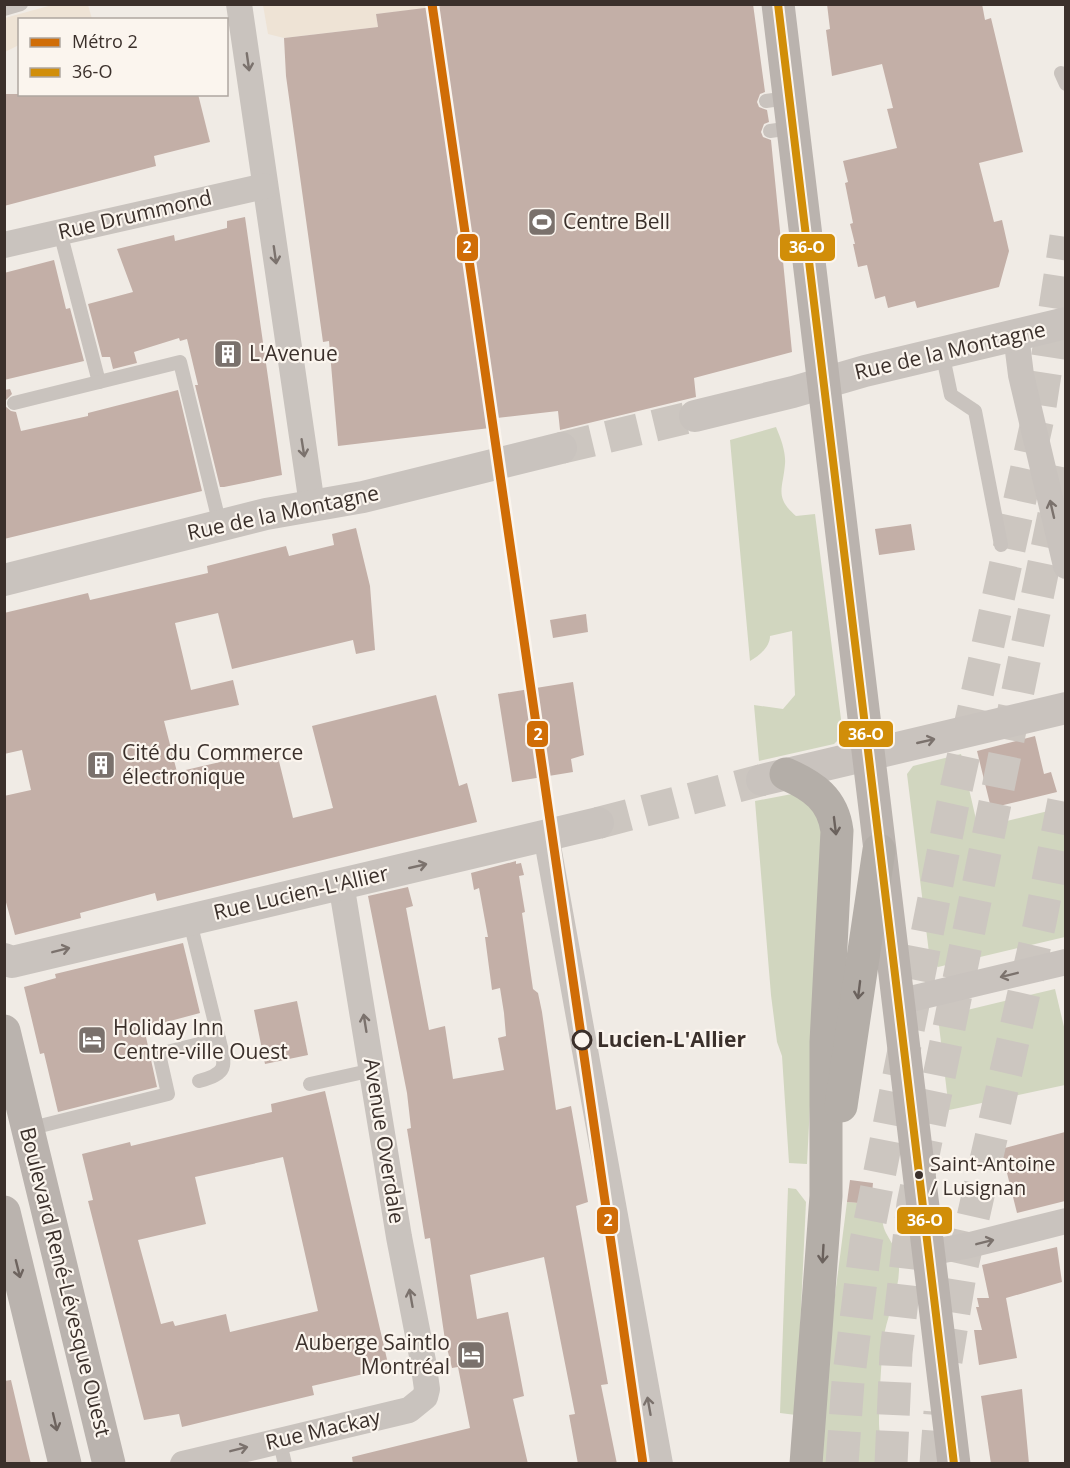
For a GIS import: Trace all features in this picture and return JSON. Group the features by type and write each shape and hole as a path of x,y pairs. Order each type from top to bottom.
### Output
{"highway":[{"path":"774,777 810,786 824,798 833,813 837,831 826,1042 826,1196 806,1464"},
{"path":"826,1196 852,1045 879,850"}],"main road":[{"path":"778,4 779,114 823,383 954,1464"},
{"name":"Boulevard René-Lévesque Ouest","path":"4,1030 109,1464"},
{"name":"Boulevard René-Lévesque Ouest","path":"4,1212 65,1464"}],"street":[{"path":"239,4 312,505"},
{"name":"Rue Drummond","path":"4,245 265,186"},
{"name":"Rue de la Montagne","path":"695,416 942,352 1065,323"},
{"path":"1016,335 1021,375 1065,566"},
{"name":"Rue de la Montagne","path":"4,580 220,525 312,505 363,497 561,448"},
{"path":"774,777 869,754 980,737 1065,708"},
{"name":"Rue Lucien-L'Allier","path":"4,959 12,962 189,918 598,823"},
{"path":"546,835 660,1464"},
{"name":"Avenue Overdale","path":"341,883 423,1360 427,1389 425,1397"},
{"path":"898,1002 1065,962"},
{"path":"928,1253 1065,1221"},
{"name":"Rue Mackay","path":"183,1464 282,1451 409,1410 425,1397"}],"lane":[{"path":"4,9 21,4"},
{"path":"60,232 99,382"},
{"path":"942,352 951,395 975,411 1002,545"},
{"path":"14,403 180,362 220,525"},
{"path":"189,918 224,1062 217,1076 199,1081"},
{"path":"27,1129 168,1094 159,1054 219,1039"},
{"path":"310,1084 373,1070"}],"green space":[{"path":"776,427 785,455 782,498 796,516 815,514 843,735 834,744 759,761 754,705 783,709 795,695 792,631 770,636 766,647 750,661 730,440"},
{"path":"961,754 978,828 1065,807 1065,937 938,967 930,961 907,774 913,766"},
{"path":"792,794 809,798 824,831 807,1164 789,1163 782,1056 777,1042 771,995 755,801"},
{"path":"1055,989 1065,1031 1065,1085 949,1110 938,1017"},
{"path":"788,1188 796,1189 806,1202 796,1415 780,1413"},
{"path":"871,1199 886,1203 883,1214 884,1229 894,1248 899,1266 897,1285 883,1342 879,1424 885,1450 884,1463 817,1464 830,1334 847,1202 871,1204"}],"shaded area":[{"path":"52,5 88,5 92,18 18,18 18,46 5,52 5,18"},
{"path":"263,5 457,5 376,14 378,27 284,38 268,34"}],"building":[{"name":"Centre Bell","path":"457,4 753,4 765,92 760,94 757,102 759,107 767,110 769,122 764,124 761,132 763,137 771,140 792,352 694,378 696,397 560,430 558,411 488,419 490,428 338,446 329,341 323,342 286,76 284,38 378,27 376,14"},
{"path":"827,4 982,4 985,20 991,18 1023,152 979,163 994,222 1002,220 1009,251 999,287 917,308 915,301 888,308 885,296 875,299 867,265 858,267 845,183 848,182 843,161 897,148 887,109 893,108 882,64 832,76 826,30 830,29"},
{"path":"4,94 18,94 18,96 198,96 210,142 154,156 156,166 4,206"},
{"name":"L'Avenue","path":"245,217 282,475 220,487 195,385 198,385 187,339 180,341 179,338 134,352 137,363 113,369 110,357 102,357 88,304 133,292 117,249 174,235 175,241 227,228 227,221"},
{"path":"54,260 66,309 70,308 84,361 4,380 4,273"},
{"path":"10,389 12,394 6,400 5,406 16,412 21,431 88,416 88,413 178,390 202,491 4,539 4,390"},
{"path":"911,524 915,550 879,555 875,529"},
{"path":"356,528 370,586 375,650 356,654 353,640 232,669 218,613 175,623 191,690 233,680 239,705 164,721 177,772 276,749 293,818 333,808 312,726 436,695 459,786 467,783 477,822 157,901 155,893 80,913 81,918 15,935 4,895 4,796 31,790 22,750 4,754 4,613 88,593 90,600 208,573 207,566 286,546 289,556 334,545 332,534"},
{"path":"586,614 588,632 553,638 550,620"},
{"path":"573,682 584,755 571,759 573,772 512,782 498,694"},
{"path":"1035,736 1044,774 1051,772 1057,792 991,808 977,751"},
{"path":"516,861 516,864 521,863 524,875 519,876 525,912 522,913 533,989 538,993 542,1012 556,1110 571,1106 588,1202 576,1206 608,1384 601,1385 617,1464 578,1464 569,1415 575,1414 544,1257 470,1275 477,1319 508,1312 524,1396 513,1399 528,1464 353,1464 352,1457 470,1428 458,1367 452,1368 445,1340 430,1238 425,1239 407,1129 411,1128 407,1093 368,896 408,887 413,906 406,908 429,1030 445,1026 453,1079 504,1070 498,1038 506,1036 500,988 492,990 485,937 488,937 479,888 474,890 471,873"},
{"name":"Holiday Inn Centre-ville Ouest","path":"183,943 200,1013 144,1028 157,1087 58,1112 44,1053 40,1054 24,987 56,978 55,974"},
{"path":"297,1001 308,1055 265,1064 254,1010"},
{"path":"325,1091 389,1368 312,1386 314,1395 182,1427 179,1414 144,1420 88,1201 93,1200 82,1154 130,1142 131,1146 272,1112 271,1104","holes":["283,1157 318,1311 230,1332 226,1314 175,1326 173,1321 161,1324 138,1240 206,1224 195,1177"]},
{"path":"1065,1132 1065,1201 1017,1213 1001,1149"},
{"path":"850,1180 873,1183 871,1204 847,1202"},
{"path":"1057,1247 1062,1282 1006,1298 1017,1358 979,1365 974,1330 982,1330 976,1307 979,1307 977,1298 989,1298 982,1265"},
{"path":"11,1380 31,1464 4,1464 4,1381"},
{"path":"1022,1389 1029,1464 991,1464 981,1396"}],"tunnel":[{"path":"842,1464 848,1382 866,1242 952,808 1039,413 1066,237"},
{"path":"561,448 695,416"},
{"path":"891,1464 896,1353 913,1204 1066,456"},
{"path":"598,823 762,780"},
{"path":"946,1361 960,1275 1040,922 1066,790"},
{"path":"936,1464 940,1412"}],"metro line":[{"name":"2","path":"432,4 643,1464"}],"transit line":[{"name":"36-O","path":"778,4 954,1464"}],"place":[{"name":"Centre Bell","path":"542,222"},
{"name":"L'Avenue","path":"228,354"},
{"name":"Cité du Commerce électronique","path":"101,765"},
{"name":"Holiday Inn Centre-ville Ouest","path":"92,1040"},
{"name":"Lucien-L'Allier","path":"582,1040"},
{"name":"Saint-Antoine / Lusignan","path":"919,1175"},
{"name":"Auberge Saintlo Montréal","path":"471,1355"}]}
